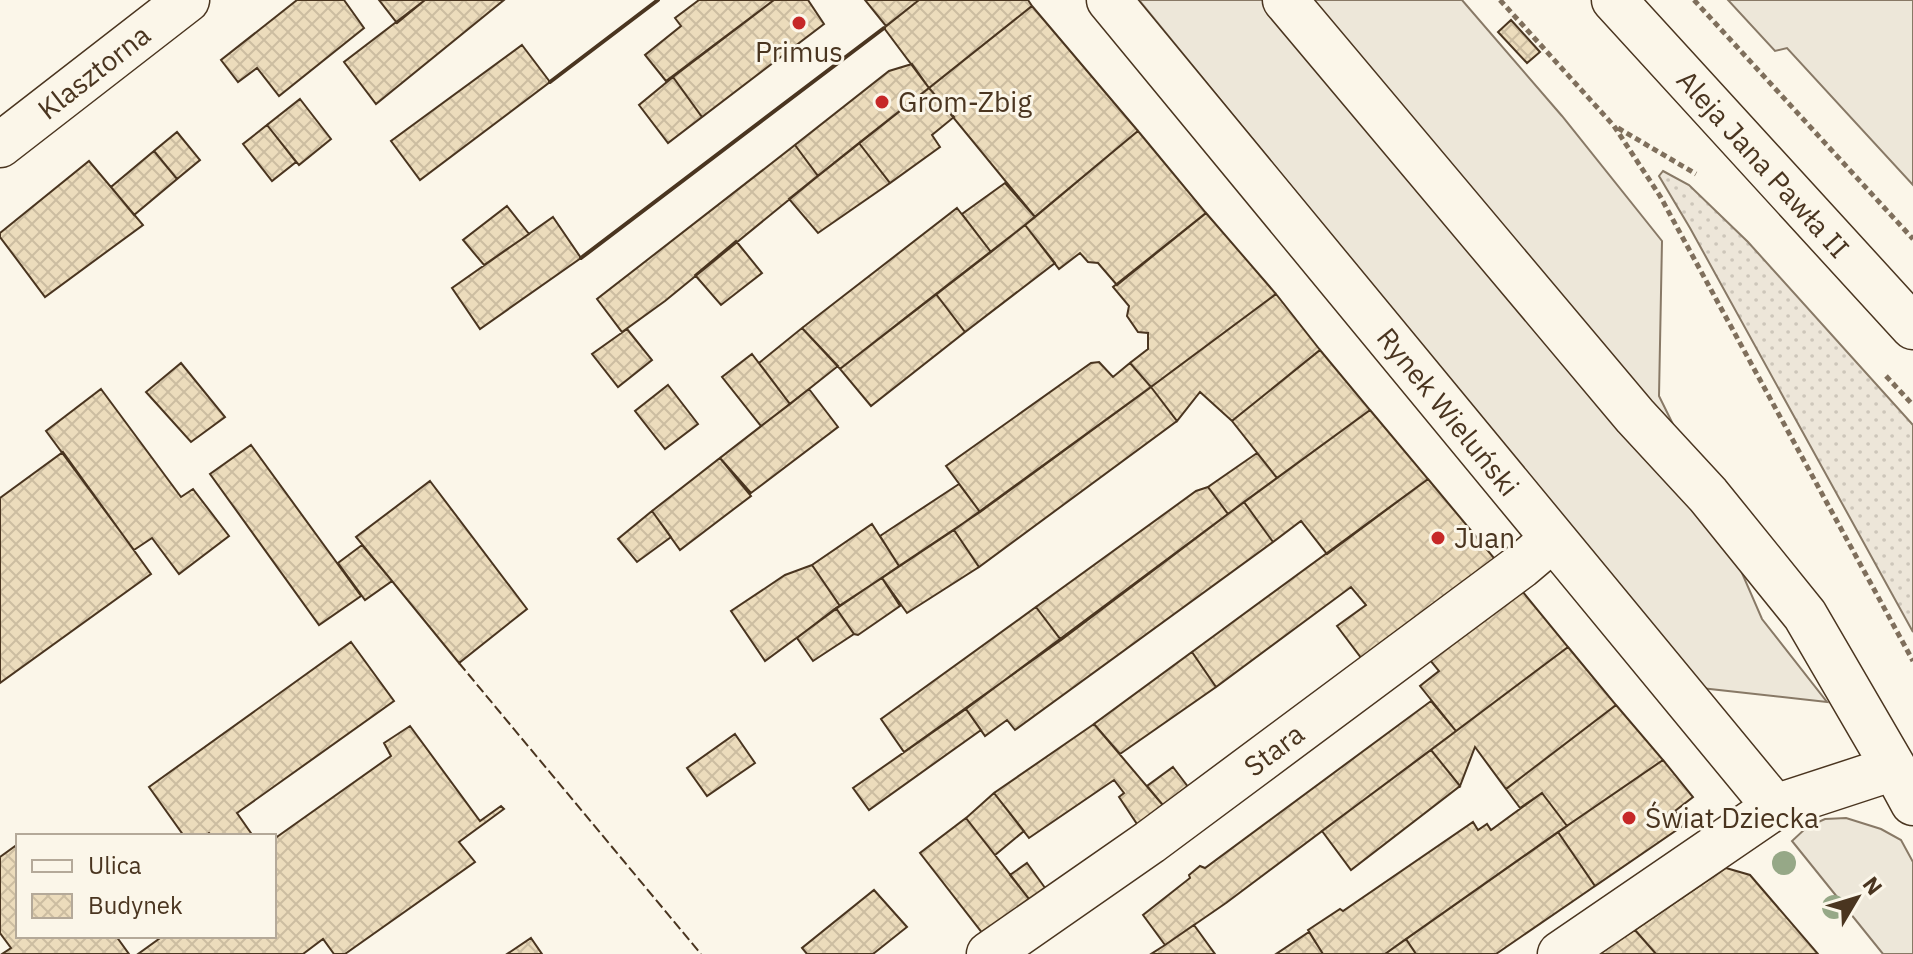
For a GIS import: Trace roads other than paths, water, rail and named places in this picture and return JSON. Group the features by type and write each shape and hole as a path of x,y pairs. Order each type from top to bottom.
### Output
{"street":[{"name":"Klasztorna","path":"0,145 187,0"},
{"name":"Rynek Wieluński","path":"1109,0 1775,807"},
{"path":"1285,0 1635,416 1708,495 1805,615 1903,786 1775,807 1560,954"},
{"name":"Aleja Jana Pawła II","path":"1614,0 1913,327"},
{"name":"Stara","path":"989,954 1163,833 1553,539"}],"place":[{"name":"Primus","path":"799,23"},
{"name":"Grom-Zbig","path":"882,102"},
{"name":"Juan","path":"1438,538"},
{"name":"Świat Dziecka","path":"1629,818"}]}
